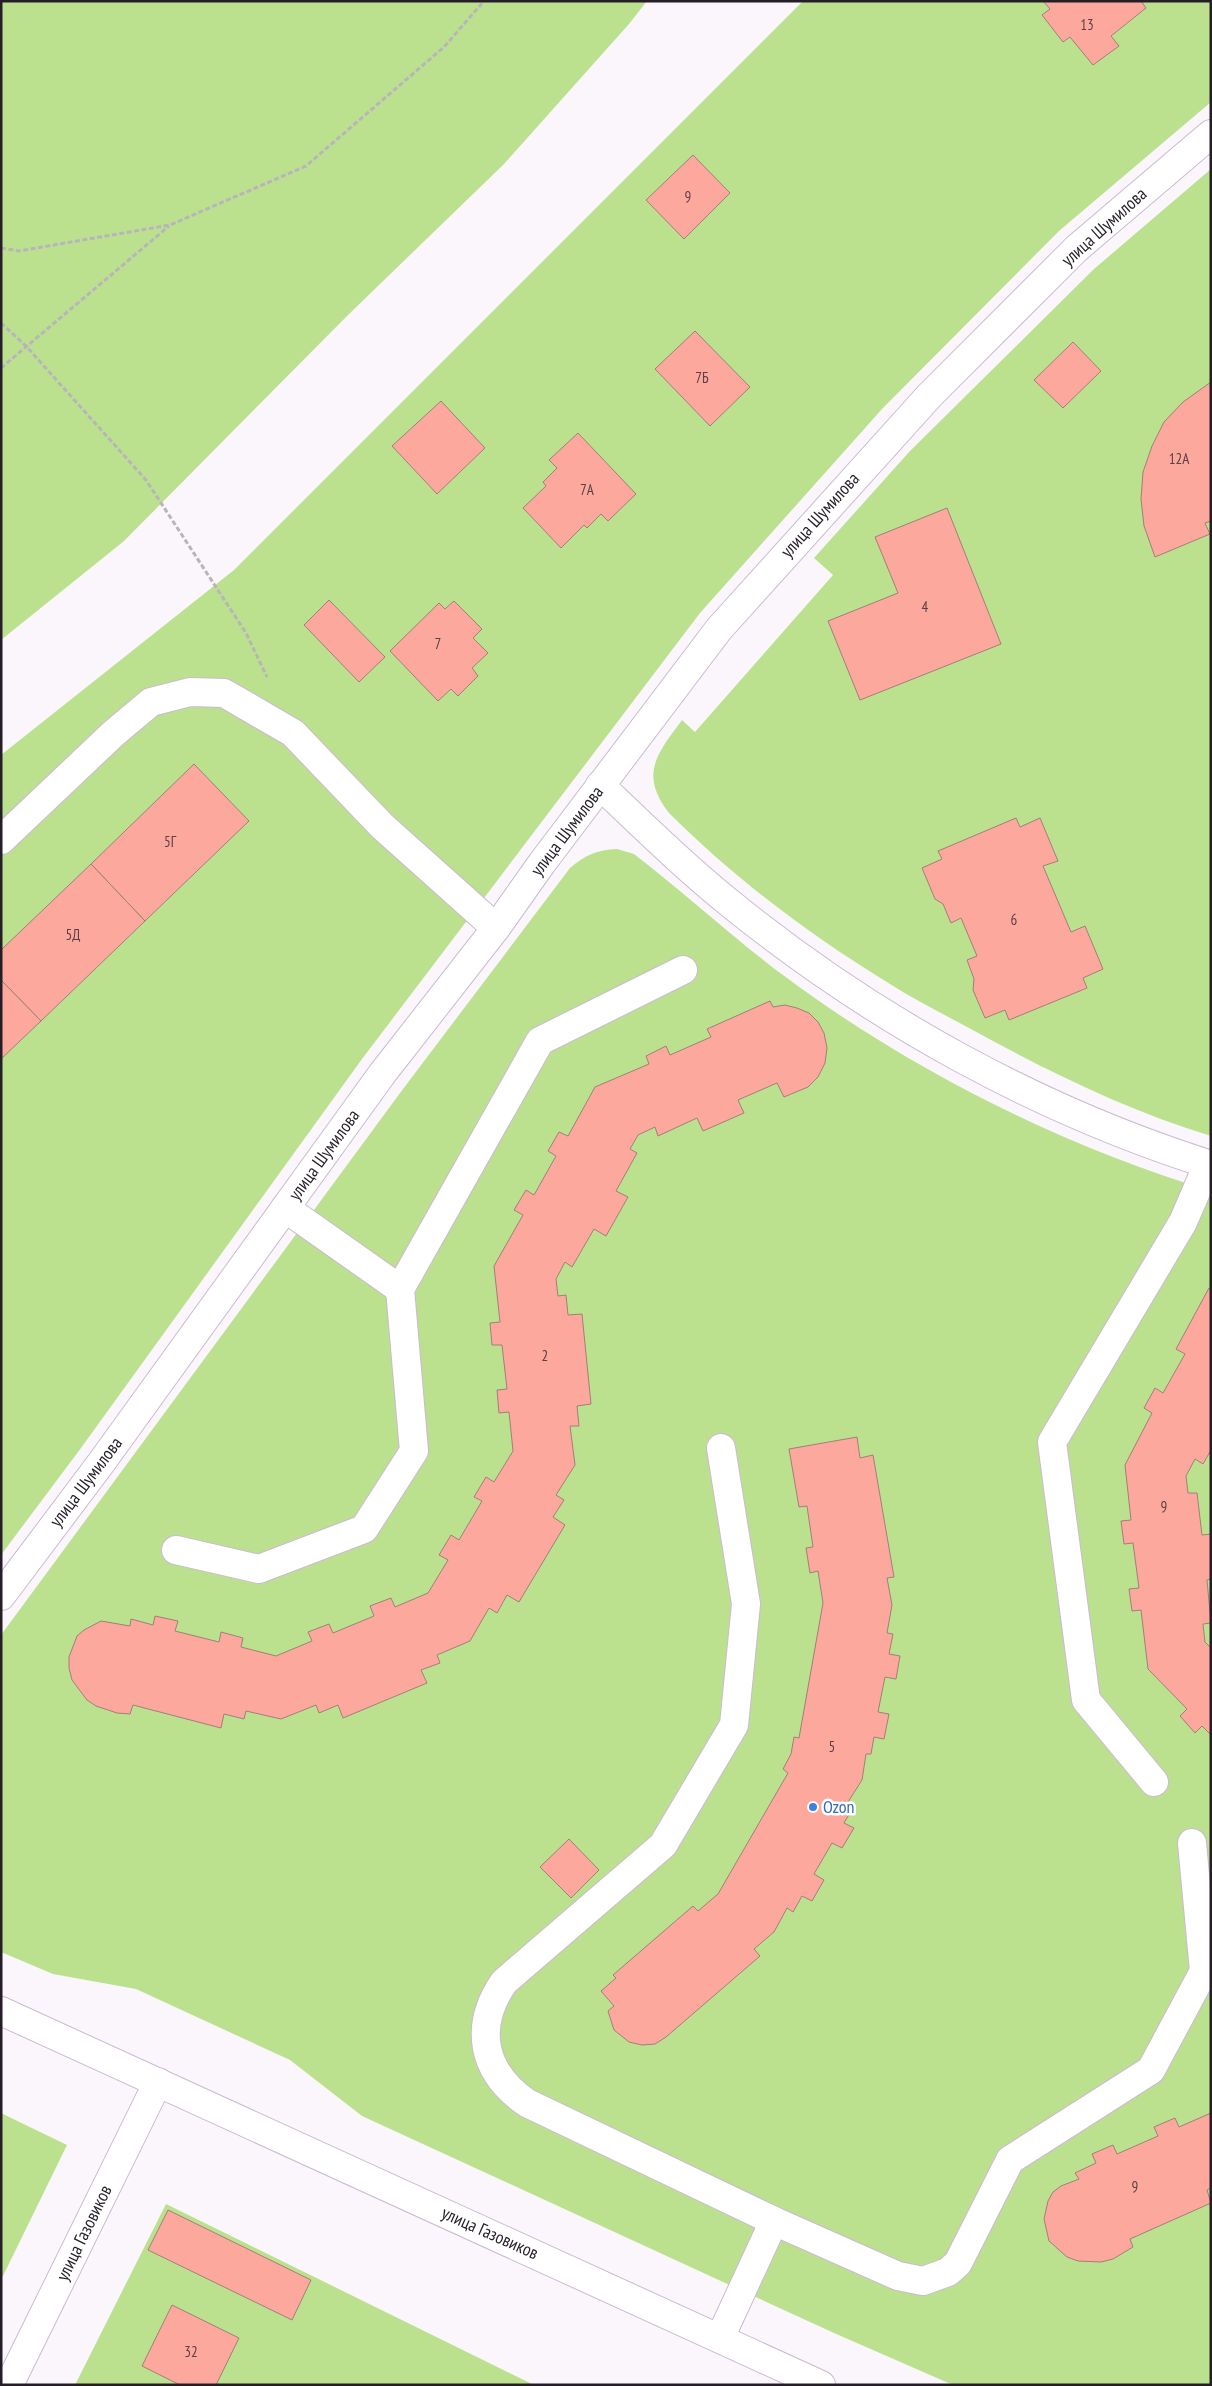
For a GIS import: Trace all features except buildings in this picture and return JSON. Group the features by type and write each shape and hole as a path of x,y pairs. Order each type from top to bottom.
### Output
{"street":[{"name":"улица Шумилова","path":"1,1596 101,1463 382,1074 496,928 600,785 719,629 900,426 1076,249 1211,134"},
{"path":"1,840 114,733 151,702 190,692 224,693 293,733 382,826 496,928"},
{"path":"600,785 664,847 732,905 802,959 876,1008 952,1053 1031,1093 1112,1129 1209,1164 1183,1222 1052,1442 1086,1700 1154,1782"},
{"path":"176,1550 259,1569 364,1529 414,1451 400,1289 540,1041 683,970"},
{"path":"285,1208 400,1289"},
{"path":"721,1448 746,1604 734,1725 663,1846 504,1982 494,1997 488,2013 485,2031 487,2049 496,2073 513,2093 527,2103 774,2221 910,2280 923,2281 936,2278 948,2272 958,2263 1010,2160 1151,2070 1204,1971 1192,1843"},
{"name":"улица Газовиков","path":"1,2010 821,2385"},
{"name":"улица Газовиков","path":"9,2385 158,2082"},
{"path":"720,2338 774,2221"}],"path":[{"path":"1,248 19,251 170,225 306,166 444,46 484,1"},
{"path":"1,368 170,225"},
{"path":"1,324 26,346 146,480 246,632 270,683"}],"green space":[{"path":"1,1 647,1 629,24 503,165 348,315 124,541 1,640"},
{"path":"803,1 1211,1 1211,102 1059,231 882,409 700,613 362,1059 81,1448 1,1555 1,755 234,570"},
{"path":"1211,169 1211,1136 1179,1126 1118,1102 1057,1074 919,1001 860,966 774,905 694,837 669,813 660,799 653,775 659,754 682,720 695,732 833,575 814,558 910,451 1094,269"},
{"path":"617,849 634,854 767,963 835,1012 936,1074 1044,1128 1099,1152 1211,1191 1211,2385 953,2385 834,2333 362,2116 290,2060 136,1989 53,1974 1,1952 1,1635 403,1089 570,868 592,854"},
{"path":"1,2113 67,2145 1,2280"},
{"path":"166,2204 534,2385 75,2385"}],"place":[{"name":"Ozon","path":"813,1807"}]}
